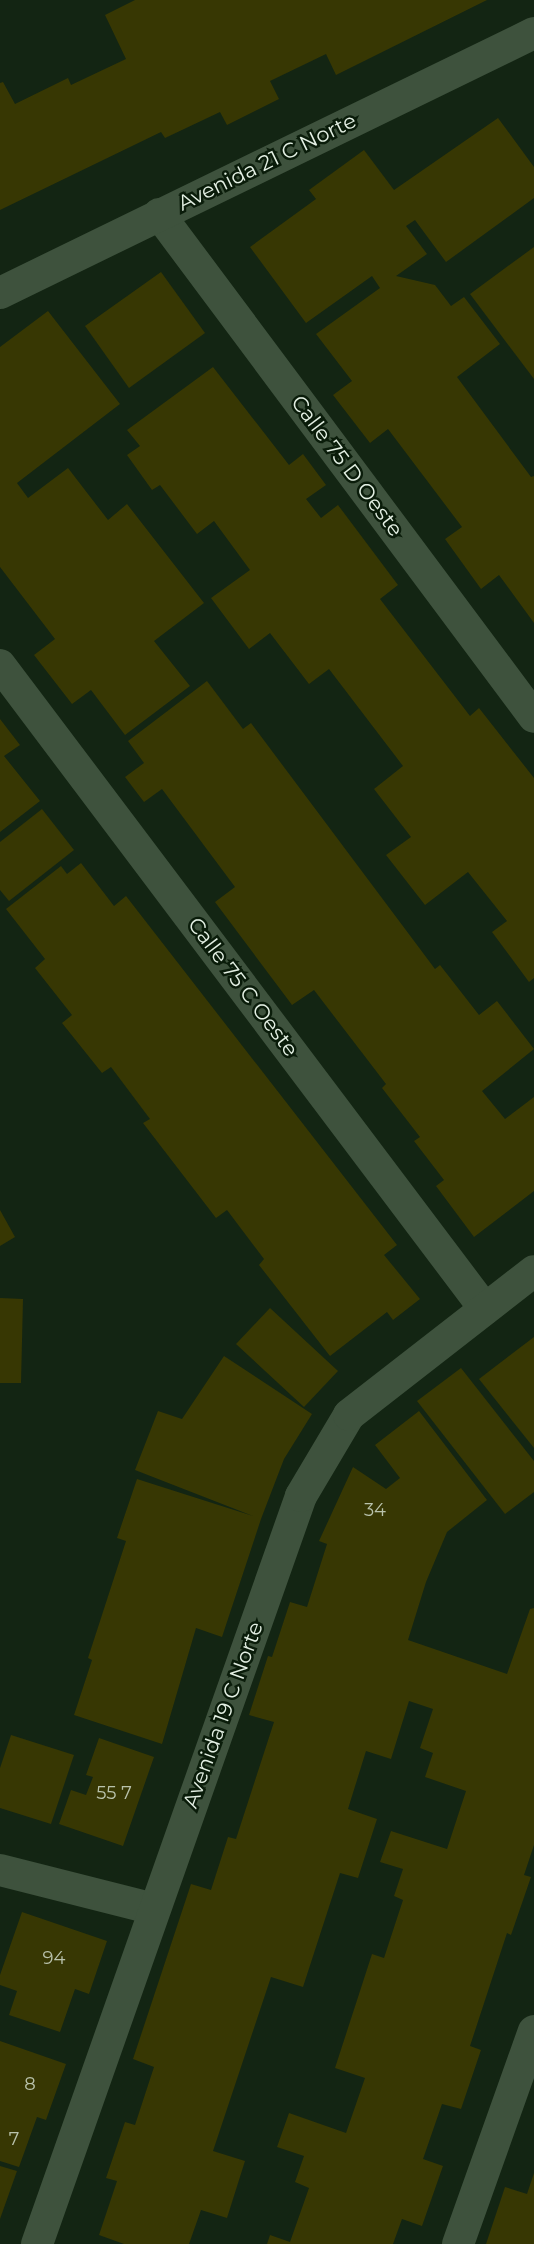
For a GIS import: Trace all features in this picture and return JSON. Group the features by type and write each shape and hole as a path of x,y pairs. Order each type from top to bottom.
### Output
{"street":[{"name":"Avenida 21 C Norte","path":"0,293 159,214 533,35"},
{"name":"Calle 75 D Oeste","path":"159,214 534,717"},
{"name":"Calle 75 C Oeste","path":"0,665 485,1309"},
{"name":"Avenida 19 C Norte","path":"37,2244 301,1496 349,1415 534,1271"},
{"path":"0,1870 154,1909"},
{"path":"458,2244 534,2031"}],"building":[{"path":"135,0 487,0 336,75 326,54 270,81 279,99 227,125 220,112 165,138 161,132 0,210 0,83 3,82 15,104 68,78 71,85 126,59 105,15"},
{"path":"498,118 534,167 534,198 446,262 415,220 406,226 427,254 396,276 435,285 451,306 464,297 500,344 457,377 531,477 534,476 534,623 499,575 481,589 445,539 462,527 388,429 370,443 333,395 352,381 316,334 380,288 372,276 306,323 250,247 316,199 309,190 364,150 394,190"},
{"path":"534,247 534,379 470,294"},
{"path":"161,272 205,333 129,388 85,326"},
{"path":"48,311 120,404 17,483 28,498 68,468 108,520 127,504 204,603 154,641 190,686 125,735 91,690 72,704 34,655 55,639 0,567 0,347"},
{"path":"213,367 289,465 303,454 326,485 306,499 321,518 338,505 398,585 380,599 470,716 479,708 534,778 534,978 529,982 492,932 507,921 468,872 425,905 386,855 411,837 374,789 403,766 329,669 309,684 270,633 249,649 211,598 250,570 214,521 197,534 160,485 152,490 127,455 140,446 127,430"},
{"path":"207,681 243,729 251,723 435,969 440,965 479,1015 497,1001 534,1049 482,1091 505,1119 534,1097 534,1191 474,1237 436,1186 444,1180 414,1141 420,1137 382,1088 386,1084 314,990 292,1005 215,902 235,887 162,789 144,802 125,777 144,763 128,741"},
{"path":"0,719 20,745 4,756 40,801 0,832"},
{"path":"42,809 74,850 9,901 0,890 0,842"},
{"path":"81,863 114,906 126,896 397,1245 384,1255 420,1299 393,1320 387,1312 330,1356 259,1265 264,1259 227,1210 216,1218 143,1123 150,1119 111,1067 102,1073 62,1023 72,1015 35,968 45,959 6,909 61,866 67,874"},
{"path":"0,1210 15,1237 0,1246"},
{"path":"0,1298 23,1299 21,1383 0,1383"},
{"path":"270,1308 338,1371 304,1407 236,1344"},
{"path":"534,1337 534,1448 479,1379"},
{"path":"224,1356 312,1414 284,1459 261,1519 222,1637 196,1628 162,1744 74,1715 92,1660 88,1658 126,1541 117,1538 137,1479 253,1516 135,1470 158,1411 182,1419"},
{"path":"461,1368 534,1461 534,1492 505,1514 417,1401"},
{"path":"419,1411 487,1500 447,1532 426,1582 408,1640 507,1674 530,1609 534,1608 534,1845 524,1875 531,1877 511,1935 507,1933 470,2046 481,2050 461,2109 442,2104 423,2159 443,2166 422,2226 402,2219 393,2244 267,2244 270,2235 290,2242 309,2188 295,2182 304,2156 277,2147 289,2113 346,2133 365,2078 335,2068 372,1954 384,1958 403,1900 394,1896 403,1869 380,1862 391,1831 447,1849 466,1791 425,1777 433,1753 420,1748 433,1709 409,1701 391,1759 366,1751 348,1809 377,1819 358,1878 340,1873 303,1987 271,1977 213,2151 245,2161 227,2218 201,2210 189,2244 124,2244 99,2235 117,2181 106,2178 125,2122 135,2125 154,2067 133,2059 191,1884 211,1890 228,1837 236,1839 274,1722 249,1715 268,1656 272,1657 290,1602 307,1607 327,1544 319,1541 353,1467 386,1489 400,1478 375,1445"},
{"path":"11,1735 74,1755 51,1824 0,1808 0,1768"},
{"path":"99,1738 154,1757 123,1846 59,1824 71,1790 86,1795 93,1777 86,1775"},
{"path":"22,1912 107,1941 89,1994 75,1989 60,2032 9,2015 17,1991 0,1985 0,1975"},
{"path":"0,2041 66,2064 46,2120 37,2117 19,2167 0,2161"},
{"path":"0,2166 17,2171 0,2219"},
{"path":"534,2173 534,2244 486,2244 505,2187 527,2194"}]}
